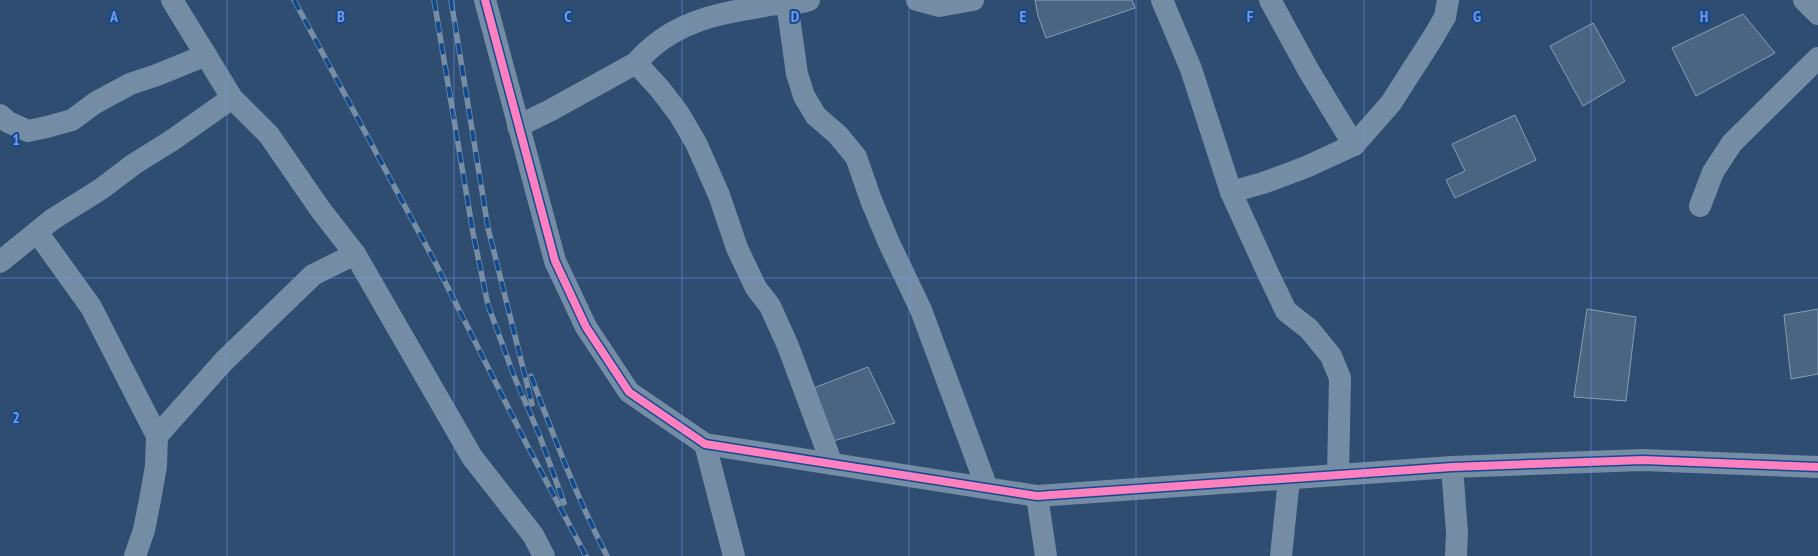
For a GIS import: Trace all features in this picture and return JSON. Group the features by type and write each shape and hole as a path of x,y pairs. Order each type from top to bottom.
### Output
{"street":[{"path":"172,0 232,98 269,135 320,209 355,254 472,457 533,535 544,556"},
{"path":"485,0 555,260 586,327 629,392 705,444 1037,496 1452,468 1643,460 1818,467"},
{"path":"917,0 939,6 973,0"},
{"path":"1162,0 1191,69 1230,192 1286,311 1309,329 1331,356 1340,378 1338,475"},
{"path":"1270,0 1310,73 1354,145"},
{"path":"1230,192 1263,183 1306,167 1354,145 1391,103 1436,32 1444,17 1448,0"},
{"path":"1804,0 1818,14"},
{"path":"518,126 550,111 636,63 658,41 677,30 715,14 798,2 797,74 804,96 816,116 838,135 856,157 889,243 921,310 987,488"},
{"path":"0,115 8,122 28,131 72,120 95,103 130,84 157,76 206,55"},
{"path":"1700,206 1713,172 1732,143 1818,58"},
{"path":"636,63 679,114 696,143 719,195 737,248 756,288 770,306 788,346 832,464"},
{"path":"0,262 36,232 232,98"},
{"path":"36,232 91,306 157,436 156,466 150,500 144,530 135,556"},
{"path":"157,436 224,361 313,275 355,254"},
{"path":"705,444 734,556"},
{"path":"1452,468 1457,532 1456,556"},
{"path":"1281,556 1289,479"},
{"path":"1037,496 1046,556"}],"building":[{"path":"1035,0 1132,0 1135,8 1046,38 1038,16"},
{"path":"1743,14 1775,53 1696,96 1672,48"},
{"path":"1593,23 1625,81 1583,106 1550,46"},
{"path":"1515,115 1536,160 1455,198 1446,180 1465,171 1452,144"},
{"path":"1587,309 1636,317 1626,401 1574,397"},
{"path":"1818,309 1818,374 1791,379 1784,315"},
{"path":"868,367 895,423 830,442 811,389"}],"railway":[{"path":"294,0 436,264 527,445 586,556"},
{"path":"434,0 473,233 488,305 564,503"},
{"path":"451,0 488,228 532,404"},
{"path":"531,376 576,490 607,556"}],"cycle path":[{"path":"485,0 555,261 586,327 629,392 705,444 1037,496 1452,467 1643,460 1818,467"}]}
